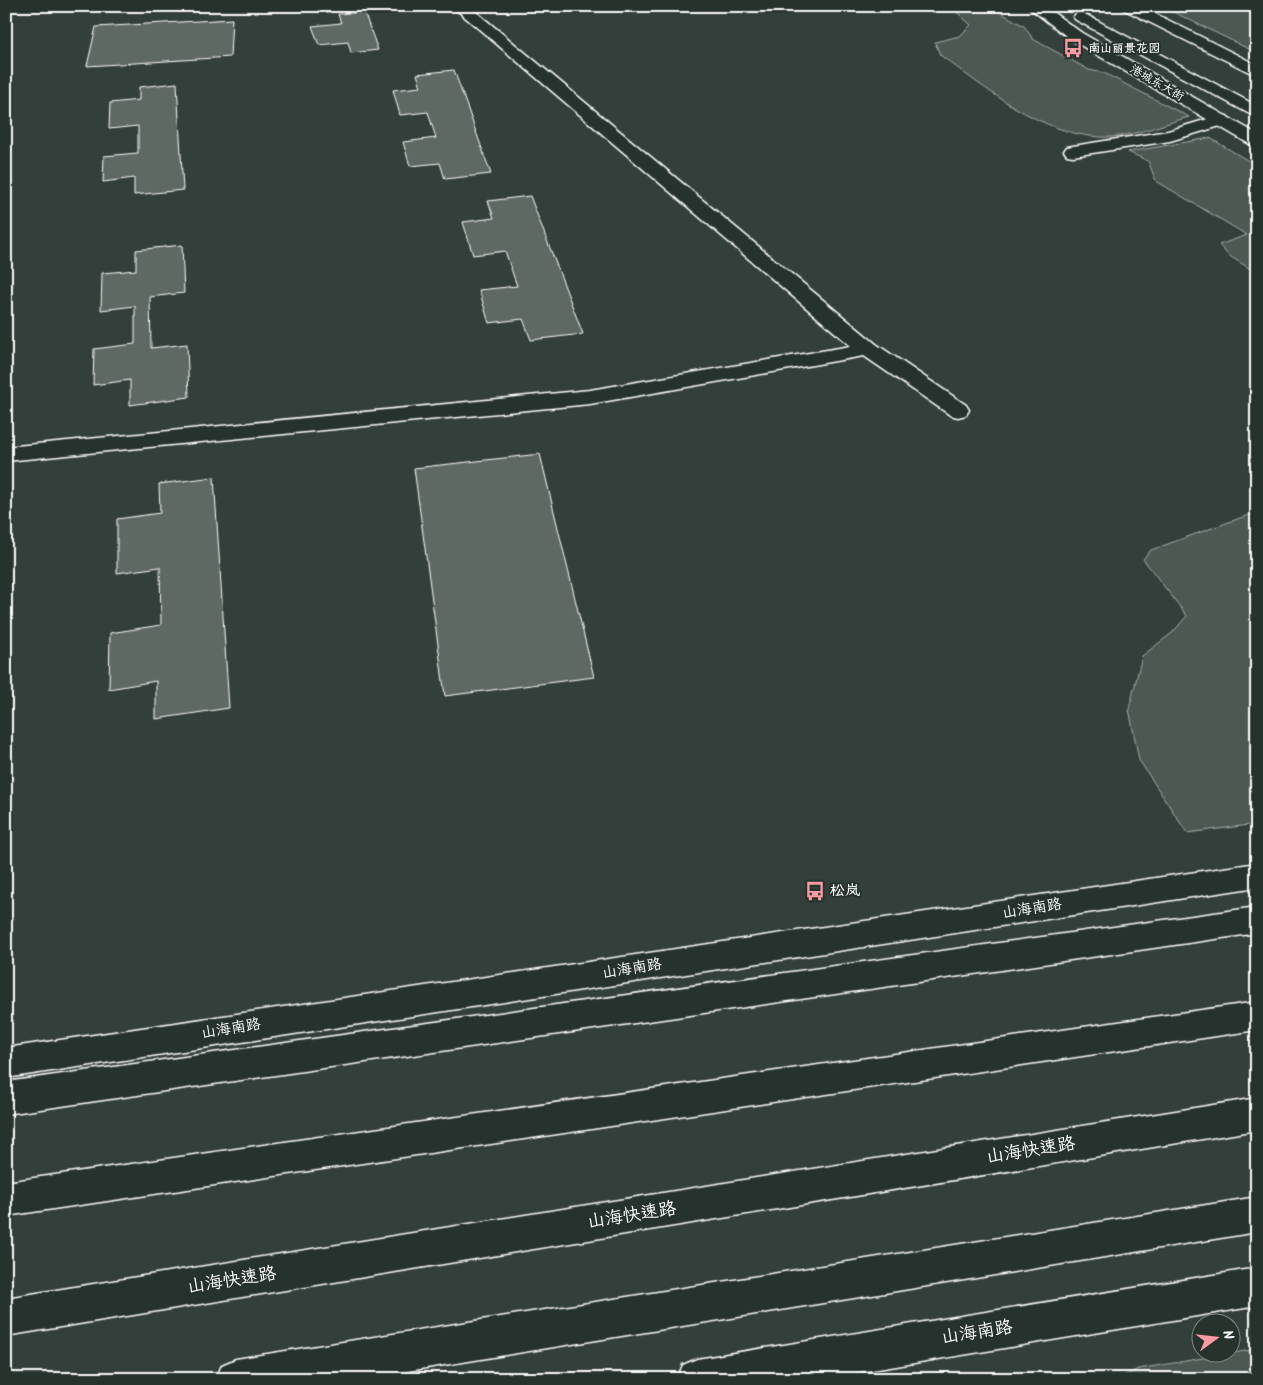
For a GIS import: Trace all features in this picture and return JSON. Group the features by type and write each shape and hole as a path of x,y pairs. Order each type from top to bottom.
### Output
{"main road":[{"path":"459,6 868,350 958,410"},
{"name":"港城东大街","path":"1034,6 1076,36 1257,141"},
{"name":"港城东大街","path":"1057,6 1257,113"},
{"path":"1128,6 1257,71"},
{"path":"1073,151 1170,136 1220,120"},
{"path":"6,454 590,397 868,350"},
{"name":"山海南路","path":"6,1062 1257,875"},
{"path":"6,1098 1257,920"},
{"path":"6,1199 1257,1016"},
{"name":"山海快速路","path":"6,1318 1257,1114"},
{"path":"236,1379 1257,1214"},
{"name":"山海南路","path":"697,1379 1257,1287"}],"shaded area":[{"path":"950,6 989,6 1024,26 1033,39 1089,70 1104,73 1189,117 1122,136 1111,137 1078,134 1036,119 995,95 940,55 935,42 960,36 971,25"},
{"path":"1161,6 1257,6 1257,53"},
{"path":"1210,138 1257,166 1257,273 1228,255 1219,245 1247,235 1156,181 1148,161 1128,152"},
{"path":"1257,512 1257,824 1187,833 1139,760 1129,709 1142,656 1172,633 1187,616 1143,559 1151,550"},
{"path":"1257,1349 1257,1379 1118,1379 1138,1369 1190,1360 1190,1362 1240,1362 1240,1352"}],"building":[{"path":"364,12 378,50 351,53 348,42 319,45 312,26 341,23 338,14"},
{"path":"232,19 230,57 87,66 96,27"},
{"path":"454,70 491,174 445,179 440,163 410,166 403,142 436,138 428,112 400,115 393,90 421,87 417,74"},
{"path":"177,83 183,190 134,195 134,178 103,182 104,156 138,153 138,126 109,129 110,103 139,100 139,87"},
{"path":"530,196 583,334 531,340 523,319 489,323 479,290 517,286 505,251 473,255 463,222 494,218 488,201"},
{"path":"182,245 184,293 150,297 151,348 187,344 189,397 130,405 130,380 93,385 94,349 135,344 135,306 101,310 102,273 136,270 136,250"},
{"path":"540,454 594,677 445,696 414,468"},
{"path":"214,477 229,708 156,719 156,681 109,689 110,633 161,625 160,567 117,573 117,519 160,513 159,484"}],"place":[{"name":"南山丽景花园","path":"1073,48"},
{"name":"松岚","path":"815,891"}]}
